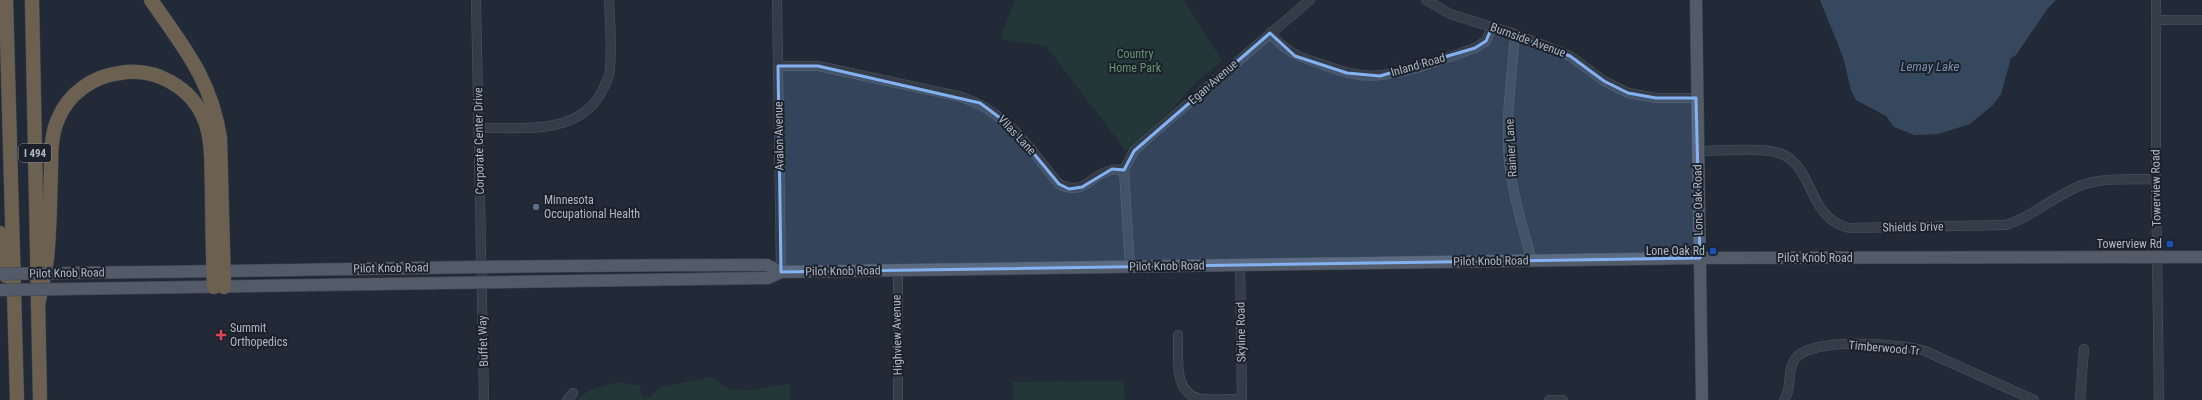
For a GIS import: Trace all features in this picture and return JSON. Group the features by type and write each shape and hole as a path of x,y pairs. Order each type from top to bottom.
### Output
{"highway":[{"name":"I 494","path":"6,0 17,400"},
{"name":"I 494","path":"32,0 40,400"},
{"path":"151,0 197,68 210,94 217,116 220,138 219,287"},
{"path":"38,305 47,258 52,144 57,120 70,100 87,84 118,73 141,72 158,76 175,84 193,101 205,121 209,137 219,271"},
{"path":"0,233 16,351"}],"main road":[{"name":"Lone Oak Road","path":"1696,0 1696,98 1702,400"},
{"name":"Pilot Knob Road","path":"0,290 768,278 781,272 1130,266 1700,258 2202,257"},
{"name":"Pilot Knob Road","path":"0,274 588,264 768,265 781,272"}],"street":[{"name":"Corporate Center Drive","path":"476,0 481,283"},
{"path":"478,128 549,126 571,121 586,112 598,99 606,84 610,68 609,0"},
{"name":"Avalon Avenue","path":"777,0 781,272"},
{"name":"Egan Avenue","path":"1124,170 1134,151 1310,0"},
{"name":"Burnside Avenue","path":"1426,0 1450,14 1515,34 1570,56 1604,81 1628,92 1656,98 1696,98"},
{"name":"Towerview Road","path":"2156,0 2156,258 2159,400"},
{"path":"2156,20 2202,20"},
{"name":"Inland Road","path":"1270,33 1277,42 1295,56 1347,73 1380,76 1401,72 1475,48 1486,42 1492,27"},
{"name":"Rainier Lane","path":"1515,34 1508,126 1509,161 1514,196 1532,260"},
{"name":"Vilas Lane","path":"778,66 818,66 962,97 980,104 997,113 1011,126 1059,184 1069,189 1082,187 1112,169 1124,170"},
{"name":"Shields Drive","path":"1697,151 1766,150 1784,155 1798,168 1826,217 1836,225 1849,228 2006,225 2023,219 2071,190 2085,184 2101,180 2156,180"},
{"path":"1124,170 1130,266"},
{"path":"709,264 710,279"},
{"name":"Skyline Road","path":"1240,265 1242,399"},
{"name":"Highview Avenue","path":"898,270 898,400"},
{"name":"Buffet Way","path":"481,283 484,400"},
{"path":"1178,335 1179,377 1186,392 1200,399 1242,399"},
{"name":"Timberwood Tr","path":"1784,400 1790,384 1792,364 1798,355 1813,347 1839,344 1906,348 1925,351 2034,400"},
{"path":"2080,400 2084,349"},
{"path":"1549,400 1562,400"}],"highlighted area":[{"path":"1492,27 1570,56 1604,81 1628,93 1656,98 1696,98 1700,258 781,272 778,66 818,66 980,103 1011,126 1059,184 1069,189 1082,187 1112,169 1124,170 1134,151 1270,33 1295,56 1347,73 1380,76 1475,48 1486,41"}],"green space":[{"name":"Country Home Park","path":"1015,0 1184,0 1222,61 1194,84 1175,106 1126,151 1046,46 1000,39"},
{"path":"710,377 726,387 735,390 751,390 790,384 790,400 577,400 588,391 620,382 640,386 642,397 650,397 659,388"},
{"path":"1124,381 1125,400 1013,400 1013,382"}],"water":[{"name":"Lemay Lake","path":"1820,0 2056,0 2048,8 2016,55 2011,58 2001,94 1993,105 1970,124 1938,134 1914,135 1894,127 1886,116 1856,100 1851,90 1843,57"}],"place":[{"name":"Minnesota Occupational Health","path":"536,207"},
{"name":"Towerview Rd","path":"2170,244"},
{"name":"Lone Oak Rd","path":"1713,251"},
{"name":"Summit Orthopedics","path":"221,335"}]}
